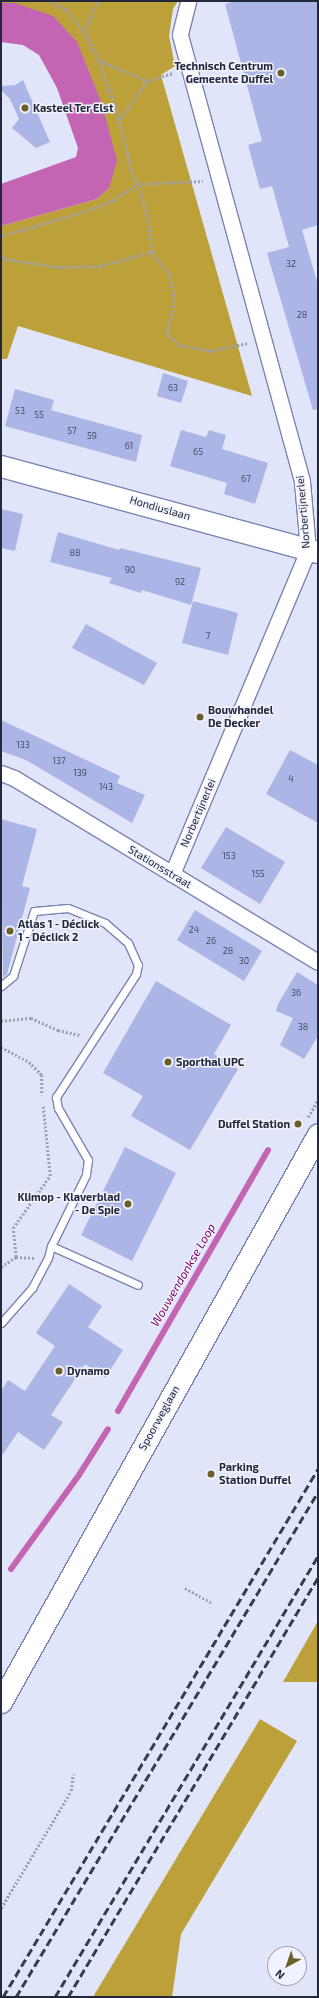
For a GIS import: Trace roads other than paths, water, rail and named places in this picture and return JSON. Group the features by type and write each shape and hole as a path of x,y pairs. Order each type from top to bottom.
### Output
{"street":[{"name":"Norbertijnerlei","path":"172,874 313,551 302,481 222,180 180,34 188,1"},
{"name":"Hondiuslaan","path":"1,466 313,551"},
{"name":"Stationsstraat","path":"1,773 14,778 318,962"},
{"name":"Spoorweglaan","path":"1,1702 318,1134"}],"lane":[{"path":"1,986 13,976 34,911 68,908 105,923 128,943 138,965 136,974 56,1096 58,1108 88,1160 86,1175 52,1246 48,1258 32,1288 1,1323"},
{"path":"52,1246 138,1285"}],"waterway":[{"name":"Wouwendonkse Loop","path":"118,1411 268,1150"},
{"name":"Wouwendonkse Loop","path":"11,1569 79,1475 108,1429"}],"railway":[{"path":"3,1997 318,1469"},
{"path":"16,1997 318,1492"},
{"path":"55,1997 318,1556"},
{"path":"68,1997 318,1578"}],"place":[{"name":"Technisch Centrum Gemeente Duffel","path":"281,73"},
{"name":"Kasteel Ter Elst","path":"25,108"},
{"name":"Bouwhandel De Decker","path":"200,717"},
{"name":"Atlas 1 - Déclick 1 - Déclick 2","path":"10,931"},
{"name":"Sporthal UPC","path":"168,1062"},
{"name":"Duffel Station","path":"298,1124"},
{"name":"Klimop - Klaverblad - De Spie","path":"128,1204"},
{"name":"Dynamo","path":"59,1371"},
{"name":"Parking Station Duffel","path":"211,1474"}]}
